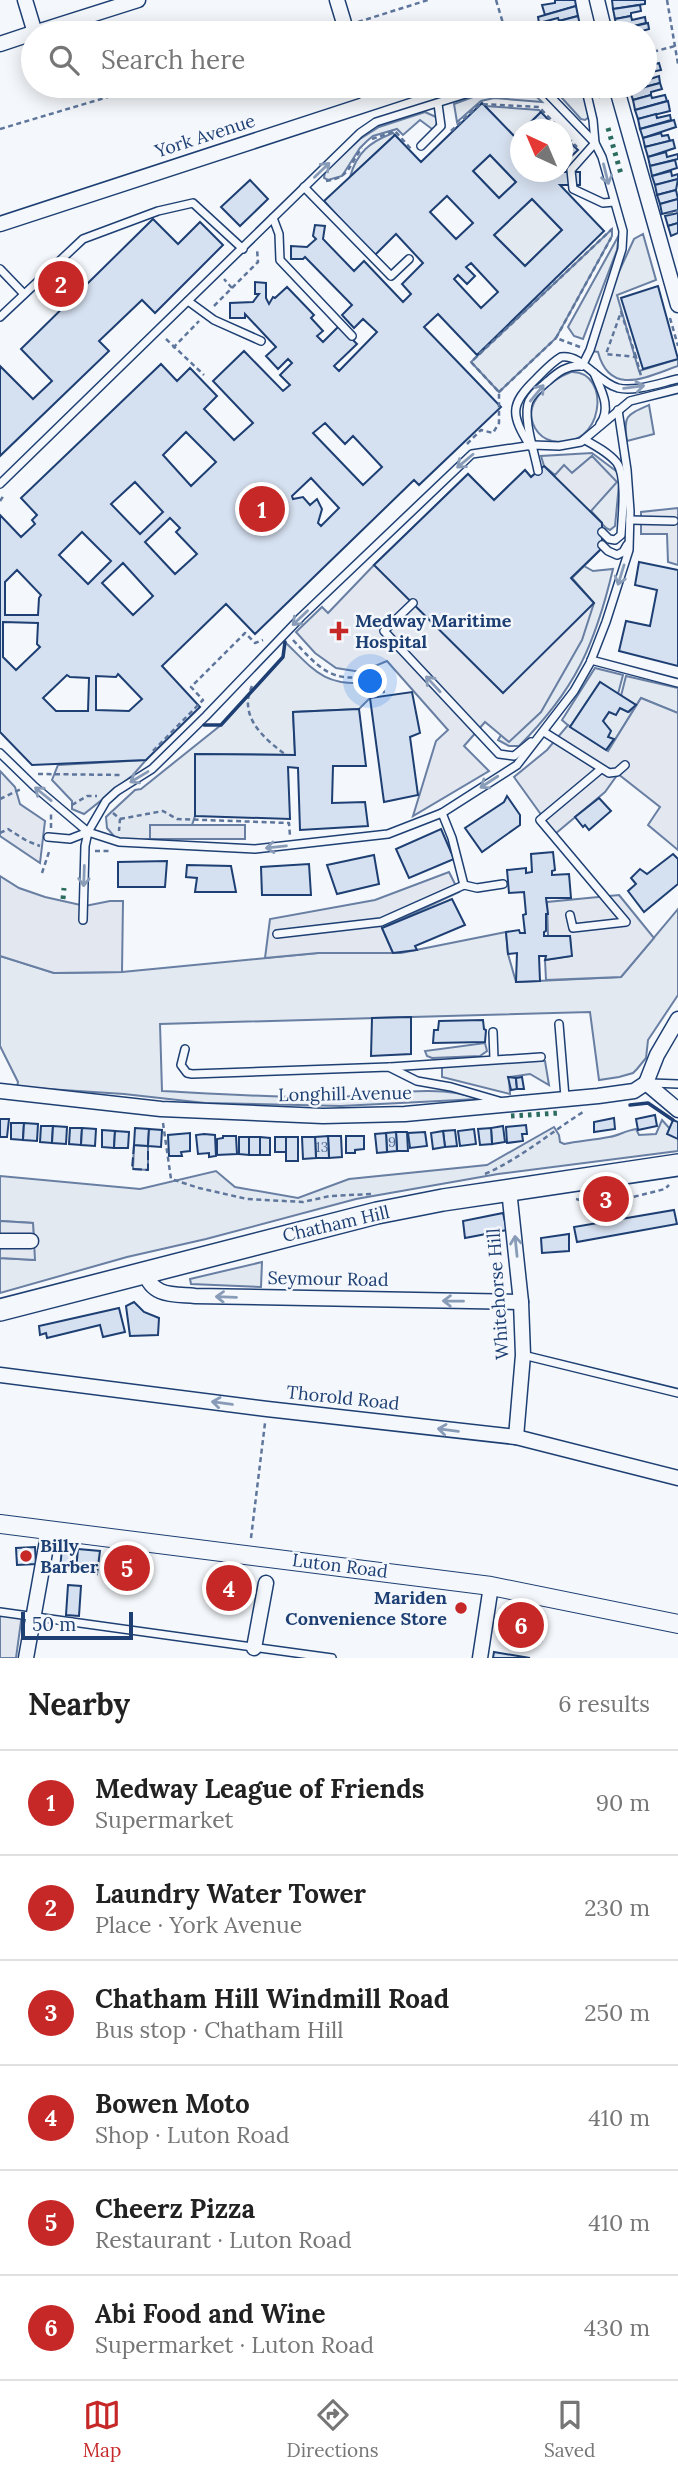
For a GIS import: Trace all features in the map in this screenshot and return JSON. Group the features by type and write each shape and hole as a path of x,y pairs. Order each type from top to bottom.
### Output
{"main road":[{"name":"Chatham Hill","path":"0,1310 377,1213 509,1190 677,1173"}],"street":[{"path":"25,0 31,21"},
{"path":"72,21 138,0"},
{"path":"337,0 344,21"},
{"path":"597,0 597,21"},
{"path":"0,44 21,37"},
{"path":"368,98 369,102"},
{"name":"York Avenue","path":"0,224 382,98"},
{"path":"619,98 678,305"},
{"path":"678,1020 657,1055 646,1083 678,1111"},
{"name":"Longhill Avenue","path":"0,1091 161,1109 323,1116 405,1114 634,1091 646,1083"},
{"name":"Whitehorse Hill","path":"509,1190 521,1301 523,1355 516,1437"},
{"path":"0,1241 30,1241"},
{"name":"Seymour Road","path":"145,1272 154,1289 169,1294 521,1301"},
{"name":"Thorold Road","path":"0,1375 516,1437 678,1478"},
{"name":"Luton Road","path":"0,1524 491,1586 678,1623"},
{"path":"26,1658 48,1530"},
{"path":"254,1648 266,1583"},
{"path":"480,1658 491,1586"}],"lane":[{"path":"0,484 360,133 376,122 456,98"},
{"path":"552,98 595,143 602,157 623,230 622,249 590,350 582,366"},
{"path":"588,98 595,143 572,170 573,189 603,203 614,202"},
{"path":"421,146 441,126 438,104"},
{"path":"304,187 391,276 409,259"},
{"path":"0,317 83,239 158,211 193,203 243,248"},
{"path":"273,218 279,234 280,260 352,336"},
{"path":"0,269 24,294"},
{"path":"188,301 215,320 261,341"},
{"path":"532,446 516,418 515,407 520,394 561,357 571,357 611,385 622,389 678,379"},
{"path":"538,471 527,410 531,398 559,372 582,366"},
{"path":"593,433 604,419 606,409 594,373"},
{"path":"83,920 85,846 88,832 106,802 152,769 286,632 472,454 532,446 568,445 585,440 632,400 678,389"},
{"path":"0,753 88,832 119,842 255,849 388,834 442,813 516,765 574,691 591,660 629,550 627,470 615,414 606,409"},
{"path":"585,440 600,448 618,464 621,475 621,535 615,540 609,539 602,532"},
{"path":"630,520 674,521"},
{"path":"602,545 617,555 623,552 629,542"},
{"path":"413,603 384,631 499,754 514,756 543,733"},
{"path":"591,660 678,683"},
{"path":"543,733 609,773 617,772 625,765"},
{"path":"569,915 573,928 626,922 540,820 601,769"},
{"path":"442,813 452,838 464,885"},
{"path":"49,837 70,839 88,832"},
{"path":"277,934 381,922 464,885 477,888 503,884"},
{"path":"559,1024 565,1097"},
{"path":"493,1032 494,1059"},
{"path":"185,1049 181,1065 187,1073 192,1074 389,1067 541,1057"},
{"path":"389,1067 418,1081 451,1087 506,1103"},
{"path":"646,1083 678,1084"},
{"path":"523,1355 678,1393"},
{"path":"0,1612 332,1658"}],"path":[{"path":"368,21 425,0"},
{"path":"496,0 502,21"},
{"path":"667,0 678,64"},
{"path":"657,51 675,46"},
{"path":"0,129 105,98"},
{"path":"573,142 580,149"},
{"path":"499,393 556,338 612,236 608,221"},
{"path":"461,450 481,430 493,432 499,423 499,393 471,362 612,229"},
{"path":"173,348 258,262 257,246"},
{"path":"224,279 232,288"},
{"path":"619,304 642,380"},
{"path":"621,312 606,354 636,357"},
{"path":"164,337 204,375"},
{"path":"556,338 590,350"},
{"path":"286,632 319,666 342,678 356,679 373,675 382,685 385,697"},
{"path":"151,752 203,700 191,687 245,633 255,643 263,641"},
{"path":"287,645 293,640"},
{"path":"254,680 247,698 249,713 256,727 270,743 286,755"},
{"path":"32,775 133,775"},
{"path":"42,873 50,852 51,814 48,810"},
{"path":"120,819 163,811 177,819 289,823"},
{"path":"161,1109 171,1178 199,1188 247,1199 303,1202 330,1196 371,1194"},
{"path":"486,1174 521,1157 560,1126 589,1109"},
{"path":"571,1198 600,1205 611,1204 621,1199 665,1189 677,1173"},
{"path":"250,1542 267,1409"}],"shaded area":[{"path":"470,98 494,98 481,101 457,122 454,104"},
{"path":"494,98 538,98 542,102"},
{"path":"562,98 584,98 589,117 581,119"},
{"path":"485,106 541,112 534,119 510,119 510,132"},
{"path":"425,112 436,117 435,128 432,129 420,120 403,135 397,129 373,136 360,148 342,176 328,180 324,178 325,171 360,139 379,127"},
{"path":"393,133 395,135 350,177 361,154 378,140"},
{"path":"490,155 510,176 510,182 516,182 499,198 473,171"},
{"path":"532,199 562,230 525,266 494,235"},
{"path":"612,229 612,236 556,338 499,392 471,362"},
{"path":"643,234 656,280 617,295 639,371 678,359 678,366 643,378 621,379 611,375 598,352 592,351 617,276 634,239"},
{"path":"619,235 617,250 583,339 574,336 568,327"},
{"path":"571,372 584,375 593,383 597,410 583,435 570,441 552,441 538,433 532,419 532,410 535,401 547,387"},
{"path":"649,405 654,434 627,441 628,417"},
{"path":"592,453 620,474 615,526 610,530 590,511 592,456 572,473 554,475 544,466 541,456"},
{"path":"592,456 617,482 591,511 602,523 602,548 572,578 594,603 582,640 541,712 509,742 485,722 464,746 489,771 413,816 436,741 448,730 387,661 361,672 336,668 315,653 296,632 322,607 328,613 468,474 494,500 525,470 531,477 544,466 555,475 564,465 572,473"},
{"path":"678,508 678,565 668,562 667,534 641,534 641,512"},
{"path":"584,566 593,571 613,569 590,644 569,685 555,705 519,746 509,746 498,740 501,735 508,741 571,578"},
{"path":"285,642 312,668 329,679 366,683 370,698 359,709 293,712 295,755 195,754 195,816 192,825 150,825 150,839 119,842 107,828 106,817 135,790 141,789 221,725 283,657"},
{"path":"595,668 623,675 618,694 600,682 570,727 562,720"},
{"path":"626,676 678,688 678,713 641,698 608,751 606,750 614,740 608,737 610,731 603,721 609,712 620,708 629,712 636,705 621,696"},
{"path":"641,698 678,713 678,850 648,825 660,807 618,774 605,792 555,834 514,777 547,750 568,725 608,751"},
{"path":"146,760 133,775 84,814 72,809 72,801 52,780 58,765"},
{"path":"0,771 15,787 20,804 45,821 40,863 0,836"},
{"path":"150,825 245,825 245,839 150,839"},
{"path":"449,872 459,892 382,928 393,953 318,953 265,958 270,919 375,900"},
{"path":"0,876 19,888 85,906 123,901 122,972 54,973 0,956"},
{"path":"619,895 654,938 621,977 546,980 545,960 571,956 570,936 548,936 547,902"},
{"path":"678,909 678,995 648,1040 646,1058 633,1073 619,1077 599,1080 590,1012 160,1024 162,1091 313,1097 426,1091 462,1094 479,1099 341,1106 205,1103 17,1087 18,1082 0,1046 0,956 54,973 122,972 318,953 401,953 506,932 508,954 516,982 621,977"},
{"path":"485,1043 487,1051 480,1056 432,1058 427,1056 425,1051"},
{"path":"498,1061 545,1061 549,1085 530,1074 509,1077 510,1094 442,1077 442,1067"},
{"path":"662,1120 678,1133 678,1151 498,1174 356,1199 127,1257 0,1293 0,1258 34,1260 33,1223 0,1221 0,1176 140,1189 216,1171 235,1187 298,1198 349,1179 487,1165 554,1127 560,1142 564,1144 636,1129 639,1135 656,1134"},
{"path":"134,1145 148,1146 148,1170 133,1169"},
{"path":"0,1221 33,1223 35,1260 0,1258"},
{"path":"262,1262 261,1287 191,1284 190,1279"},
{"path":"0,1611 22,1614 16,1658 0,1658"}],"building":[{"path":"555,0 575,0 576,6 545,15 542,5 555,3"},
{"path":"612,0 645,0 645,4 613,9"},
{"path":"640,5 641,11 615,19 613,9"},
{"path":"576,6 578,16 559,21 558,18 539,21 538,17"},
{"path":"578,16 579,21 559,21"},
{"path":"631,16 632,20 645,17 646,21 615,21"},
{"path":"665,95 667,101 635,110 633,100"},
{"path":"668,101 670,111 638,119 635,110"},
{"path":"482,103 510,132 510,176 490,155 473,171 499,198 516,182 573,182 573,172 580,172 580,185 560,185 604,231 477,355 438,314 424,327 501,407 419,485 414,480 255,634 226,604 162,666 200,707 146,760 32,765 0,732 0,515 21,537 35,524 32,520 37,515 21,498 161,364 177,381 190,368 217,396 204,409 234,440 253,423 213,381 244,351 283,391 290,385 280,375 292,363 288,359 278,369 266,356 276,347 245,314 245,318 230,318 230,303 253,302 259,294 255,294 255,282 266,283 266,298 269,304 273,297 287,287 314,315 311,318 323,331 317,336 323,342 339,326 357,344 334,366 339,371 377,332 363,319 354,328 342,315 352,305 305,257 291,259 291,246 307,247 316,239 313,236 315,225 325,226 323,239 354,271 364,261 403,302 411,294 402,284 423,263 396,234 374,256 324,201 395,135 421,162","holes":["447,196 473,223 456,239 430,212","532,199 562,230 525,266 494,235","471,263 498,292 481,308 454,279 458,275 467,284 475,276 466,267","325,423 345,444 353,436 382,467 363,485 313,433","186,432 216,462 191,486 163,455","311,478 339,508 321,526 318,523 322,509 317,499 310,505 303,497 293,499 292,496","135,482 163,512 140,534 111,504","170,518 180,528 176,532 197,554 175,574 145,542","82,532 111,561 88,584 59,555","123,563 153,596 133,615 102,583","17,570 41,595 38,615 5,615 5,582","3,622 38,623 37,644 40,647 16,670 3,657","118,674 142,699 129,711 96,710 96,676 116,677","67,675 89,678 88,711 56,711 43,698"]},
{"path":"541,112 548,119 534,119"},
{"path":"656,114 657,118 670,115 671,120 640,129 638,119"},
{"path":"674,120 676,127 643,138 640,129"},
{"path":"661,133 662,136 668,135 670,141 645,147 643,138"},
{"path":"673,140 675,148 648,157 645,147"},
{"path":"666,152 667,157 678,154 678,159 650,166 648,157"},
{"path":"675,160 677,168 652,176 650,166"},
{"path":"671,171 672,176 678,174 678,179 655,185 652,176"},
{"path":"678,179 676,190 657,195 655,185"},
{"path":"250,180 268,199 240,226 221,207"},
{"path":"676,190 678,199 660,204 657,195"},
{"path":"678,199 678,210 662,214 660,204"},
{"path":"678,213 678,223 668,226 665,216"},
{"path":"153,219 178,244 200,222 223,245 155,313 142,300 99,341 109,351 0,456 0,366 33,399 52,381 21,349"},
{"path":"678,223 678,233 671,236 668,226"},
{"path":"62,270 75,283 59,298 47,284"},
{"path":"658,286 678,359 643,369 621,298"},
{"path":"544,466 602,523 602,548 571,578 594,603 503,693 374,565 468,474 494,500 525,470 531,477"},
{"path":"639,562 678,570 678,666 619,651 626,621 650,626 657,590 635,585"},
{"path":"600,682 636,705 628,712 620,708 616,715 609,712 603,721 611,731 608,737 614,739 606,750 570,727"},
{"path":"412,692 420,733 410,737 418,795 384,802 370,698"},
{"path":"359,709 366,766 333,766 332,803 365,802 368,826 300,830 298,768 288,767 290,819 195,816 195,754 295,755 293,712"},
{"path":"507,796 520,815 520,825 482,852 465,828 504,802"},
{"path":"599,798 611,811 589,830 575,817"},
{"path":"441,829 454,859 409,878 396,849"},
{"path":"553,852 555,870 552,875 569,874 571,898 546,898 548,914 544,936 570,936 572,956 545,960 546,956 539,956 540,981 516,982 517,953 508,954 506,932 519,930 520,933 525,933 523,915 526,914 524,892 509,893 507,870 526,868 526,873 532,872 531,854"},
{"path":"673,854 678,859 678,884 644,912 628,891 636,884 631,878 640,869 647,874"},
{"path":"374,855 379,884 337,894 327,865"},
{"path":"167,861 165,887 118,887 118,862"},
{"path":"309,864 311,895 262,895 261,867"},
{"path":"187,865 231,866 236,892 195,892 197,878 186,877"},
{"path":"452,899 465,925 415,946 417,950 393,953 382,928"},
{"path":"411,1017 411,1054 371,1056 372,1018"},
{"path":"483,1020 485,1042 433,1043 434,1030 438,1030 439,1021"},
{"path":"508,1077 516,1078 517,1089 511,1090"},
{"path":"522,1077 524,1089 517,1089 516,1078"},
{"path":"655,1115 657,1126 638,1130 636,1119"},
{"path":"614,1118 615,1129 594,1132 594,1122"},
{"path":"0,1119 9,1119 7,1137 0,1137"},
{"path":"673,1120 678,1122 678,1139 667,1134"},
{"path":"11,1123 24,1123 23,1140 11,1139"},
{"path":"24,1123 38,1124 37,1141 23,1140"},
{"path":"526,1125 527,1134 522,1134 523,1141 507,1143 506,1127"},
{"path":"41,1126 53,1126 52,1143 40,1142"},
{"path":"53,1126 67,1127 66,1144 52,1143"},
{"path":"503,1126 505,1142 492,1144 491,1128"},
{"path":"70,1128 82,1128 81,1145 69,1144"},
{"path":"82,1128 96,1129 95,1146 81,1145"},
{"path":"135,1128 149,1129 148,1146 134,1145"},
{"path":"491,1128 492,1144 480,1145 478,1129"},
{"path":"149,1129 162,1130 161,1147 148,1146"},
{"path":"474,1129 476,1144 460,1146 458,1131"},
{"path":"102,1130 115,1131 114,1148 102,1147"},
{"path":"455,1130 457,1146 445,1147 443,1131"},
{"path":"115,1131 129,1132 128,1148 114,1148"},
{"path":"443,1131 445,1147 433,1149 431,1133"},
{"path":"396,1132 407,1132 408,1151 397,1151"},
{"path":"396,1132 397,1151 387,1152 386,1133"},
{"path":"425,1132 427,1146 410,1148 408,1133"},
{"path":"190,1133 190,1151 181,1152 182,1156 169,1156 168,1135"},
{"path":"386,1133 387,1152 377,1153 375,1134"},
{"path":"196,1135 215,1135 216,1156 209,1157 209,1153 198,1154"},
{"path":"236,1136 237,1154 217,1155 217,1139"},
{"path":"328,1136 341,1136 342,1157 329,1158"},
{"path":"328,1136 329,1158 316,1158 315,1137"},
{"path":"346,1136 364,1136 364,1149 346,1153"},
{"path":"239,1137 249,1137 249,1155 239,1154"},
{"path":"249,1137 260,1137 260,1155 249,1155"},
{"path":"260,1137 270,1138 270,1155 260,1155"},
{"path":"275,1137 286,1137 286,1152 275,1152"},
{"path":"286,1137 298,1137 298,1161 286,1161"},
{"path":"302,1137 315,1137 316,1158 303,1159"},
{"path":"674,1210 677,1224 577,1242 574,1227"},
{"path":"503,1213 507,1230 465,1238 463,1221"},
{"path":"569,1234 569,1251 542,1253 541,1238"},
{"path":"134,1302 144,1312 159,1318 158,1335 130,1336 126,1306"},
{"path":"119,1308 125,1332 103,1337 100,1325 47,1338 46,1333 40,1335 39,1326"},
{"name":"Billy Barber","path":"35,1547 36,1564 17,1565 16,1548"},
{"path":"62,1547 78,1549 76,1571 60,1570"},
{"path":"78,1549 100,1551 97,1574 76,1571"},
{"path":"117,1557 139,1558 137,1579 116,1577"},
{"path":"221,1573 242,1576 238,1603 217,1600"},
{"path":"68,1585 81,1586 79,1616 66,1615"},
{"path":"501,1609 546,1618 542,1640 496,1631"},
{"path":"494,1652 530,1658 493,1658"}],"hedge":[{"path":"608,128 621,174"},
{"path":"63,899 64,888"},
{"path":"511,1116 559,1113"}],"fence":[{"path":"134,1145 132,1169 148,1170 148,1146"}],"wall":[{"path":"204,725 221,725 283,657 285,642"},
{"path":"630,1105 648,1103 673,1120"}],"place":[{"name":"Laundry Water Tower","path":"61,284"},
{"name":"Medway League of Friends","path":"262,509"},
{"name":"Medway Maritime Hospital","path":"339,631"},
{"name":"Chatham Hill Windmill Road","path":"606,1199"},
{"name":"Billy Barber","path":"26,1556"},
{"name":"Cheerz Pizza","path":"127,1568"},
{"name":"Bowen Moto","path":"229,1588"},
{"name":"Mariden Convenience Store","path":"461,1608"},
{"name":"Abi Food and Wine","path":"521,1625"}]}
